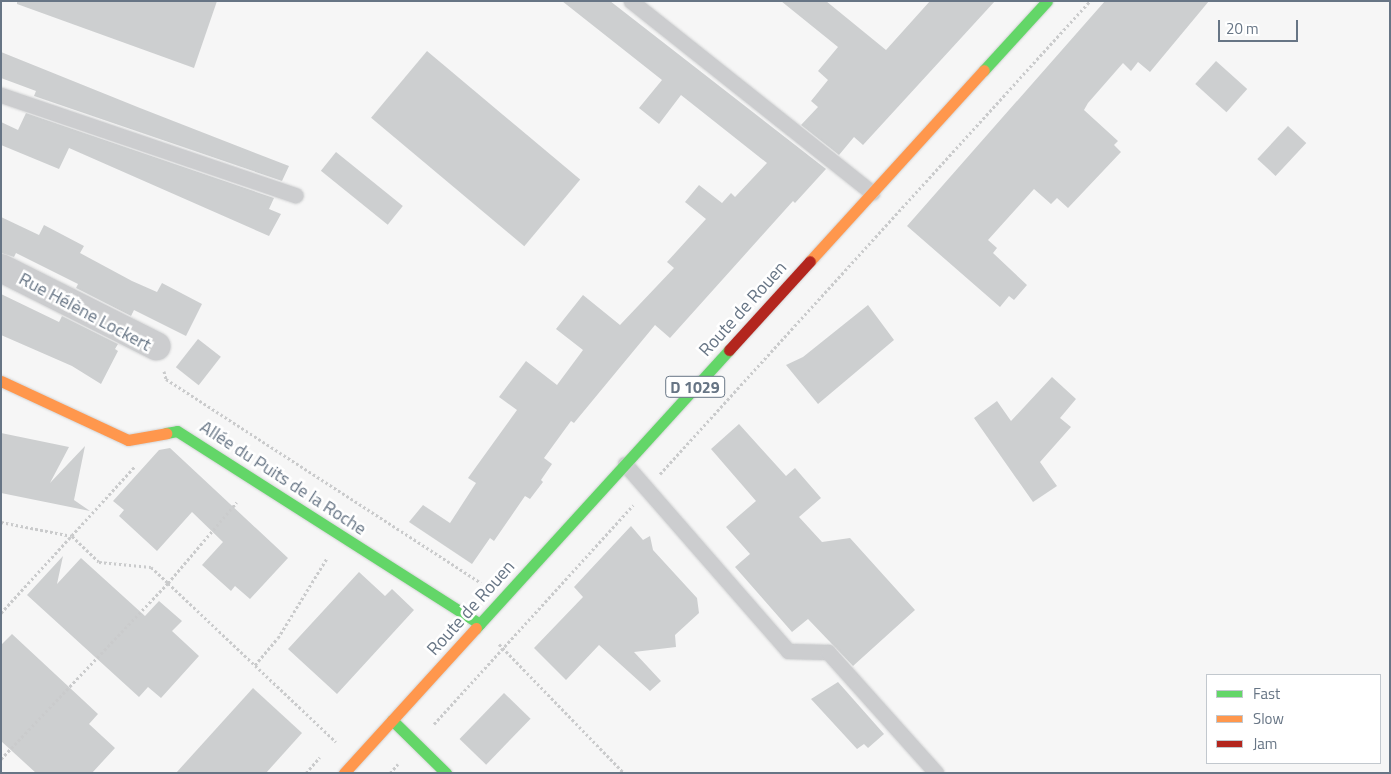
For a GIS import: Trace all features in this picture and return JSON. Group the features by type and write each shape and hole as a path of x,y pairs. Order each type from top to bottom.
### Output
{"main road":[{"name":"Route de Rouen","path":"344,773 1047,1"},
{"name":"Allée du Puits de la Roche","path":"1,381 128,440 177,431 480,624"},
{"path":"392,720 446,773"}],"street":[{"name":"Rue Hélène Lockert","path":"1,268 156,346"}],"lane":[{"path":"631,1 872,193"},
{"path":"1,95 295,195"},
{"path":"626,464 788,651 828,652 936,773"}],"path":[{"path":"390,773 1090,1"},
{"name":"Rue Hélène Lockert","path":"156,346 166,379 504,597"},
{"path":"1,613 164,434"},
{"path":"1,759 168,583 255,480"},
{"path":"1,522 72,536 99,562 151,567 356,760"},
{"path":"255,665 294,614 320,573 339,534"},
{"path":"480,624 624,773"}],"building":[{"path":"17,1 217,1 194,68 17,4"},
{"path":"562,1 610,1 826,169 795,203 793,201 670,338 655,325 574,423 571,421 544,458 552,464 541,480 543,482 530,499 525,496 494,541 490,538 472,564 409,522 423,505 450,523 476,483 468,478 517,410 499,397 526,361 557,385 583,350 556,329 583,295 620,325 674,268 667,262 706,219 685,202 699,185 722,203 731,193 735,197 767,163 681,95 659,124 639,108 662,80"},
{"path":"781,1 826,1 886,50 930,1 995,1 863,145 854,137 839,155 801,125 818,107 811,101 828,80 818,71 838,47"},
{"path":"1105,1 1209,1 1150,72 1138,62 1131,71 1123,63 1088,103 1084,110 1118,141 1114,145 1121,152 1068,208 1057,198 1051,204 1034,189 988,240 997,248 993,253 1027,285 1014,300 1009,296 1000,307 907,226"},
{"path":"427,51 580,180 524,246 371,118"},
{"path":"1,52 289,166 282,181 34,96 36,91 1,78"},
{"path":"1216,61 1247,89 1226,112 1195,84"},
{"path":"26,113 274,198 269,209 281,214 269,236 69,148 59,169 1,145 1,122 18,130"},
{"path":"1288,126 1306,143 1276,176 1257,159"},
{"path":"336,152 403,206 388,225 321,171"},
{"path":"1,217 39,235 44,225 84,246 80,253 132,281 157,292 162,283 202,304 186,336 134,310 131,316 76,288 78,284 16,253 14,257 1,253"},
{"path":"1,294 59,322 62,316 118,344 115,349 118,351 101,384 72,366 1,335"},
{"path":"868,305 894,340 818,404 786,365 803,357"},
{"path":"198,339 221,357 199,385 176,367"},
{"path":"1052,377 1076,399 1060,418 1071,427 1040,462 1057,486 1033,502 974,418 997,401 1011,421"},
{"path":"739,424 786,476 795,468 821,498 799,517 822,542 850,538 915,610 853,666 808,619 792,632 735,567 750,554 726,527 756,501 711,449"},
{"path":"1,433 69,447 50,483 85,446 74,500 90,511 1,493"},
{"path":"170,448 288,558 250,599 235,586 231,591 202,565 223,542 192,512 157,551 119,516 124,510 113,501 159,450"},
{"path":"631,526 643,540 650,536 653,550 697,598 699,613 675,635 676,647 634,652 661,681 650,691 599,645 566,680 534,648 583,597 574,587"},
{"path":"63,556 57,584 81,558 145,616 159,601 182,621 172,631 199,656 161,698 148,687 139,697 27,595"},
{"path":"359,572 385,596 392,589 414,610 337,694 288,649"},
{"path":"12,634 98,714 89,724 115,748 92,773 36,773 1,741 1,645"},
{"path":"838,682 884,734 868,748 864,744 857,749 811,699"},
{"path":"253,688 302,733 266,773 176,773"},
{"path":"504,693 531,719 486,765 460,739"}],"traffic: fast":[{"path":"984,70 1047,1"},
{"path":"476,628 729,350"},
{"path":"166,433 177,431 480,624"},
{"path":"392,720 446,773"}],"traffic: slow":[{"path":"810,261 984,70"},
{"path":"1,381 128,440 166,433"},
{"path":"344,773 476,628"}],"traffic: jam":[{"path":"729,350 810,261"}]}
